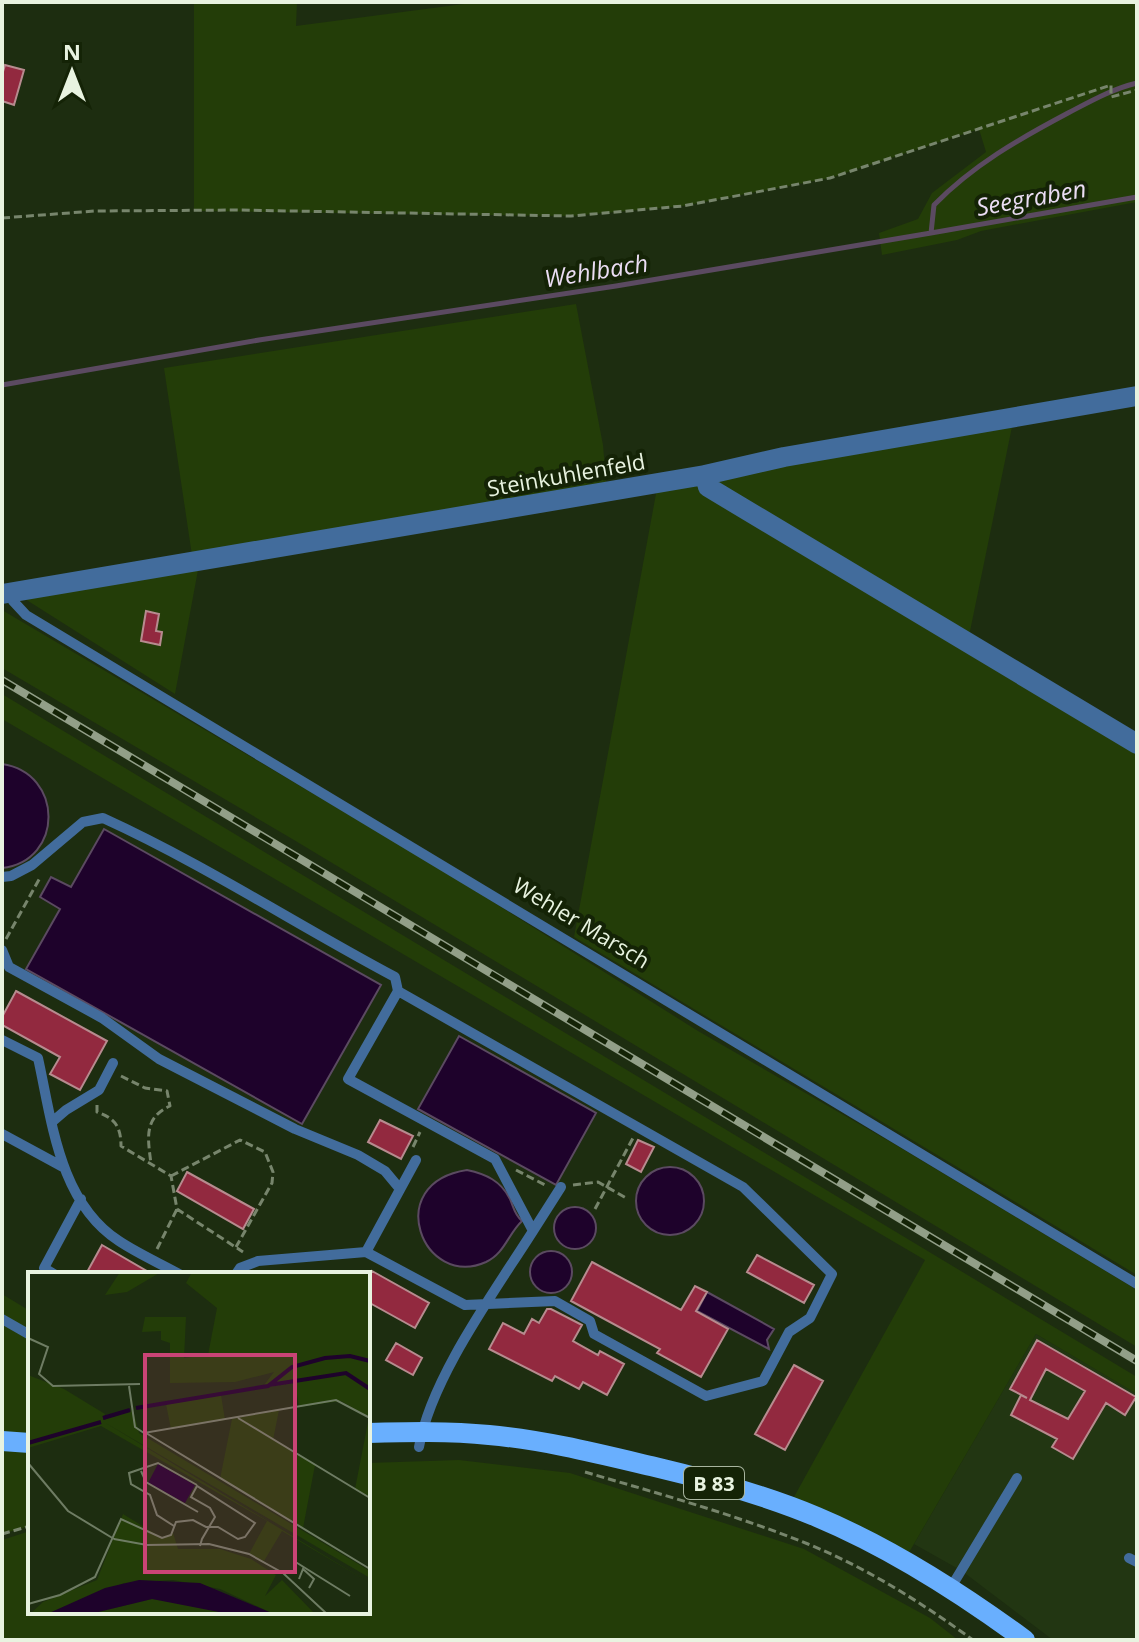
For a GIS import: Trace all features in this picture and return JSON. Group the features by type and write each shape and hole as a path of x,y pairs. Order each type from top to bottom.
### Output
{"main road":[{"name":"B 83","path":"370,1433 420,1439 490,1435 570,1447 698,1478 818,1517 863,1538 950,1589 1025,1640"},
{"path":"2,1441 28,1443"}],"street":[{"name":"Steinkuhlenfeld","path":"6,593 705,475 784,457 1137,396"},
{"path":"705,475 708,487 1137,744"}],"lane":[{"name":"Wehler Marsch","path":"6,593 39,623 1137,1284"},
{"path":"2,877 11,876 40,858 83,822 103,818 267,904 395,977 398,991 348,1079 495,1159 533,1231"},
{"path":"2,948 9,967 102,1018 159,1059 295,1129 358,1155 385,1171 400,1189"},
{"path":"237,1272 258,1261 366,1252 465,1305 555,1301 590,1321 594,1334 706,1396 763,1381 789,1332 810,1318 832,1274 743,1187 398,991"},
{"path":"2,1040 38,1058 63,1167 89,1215 117,1240 175,1272"},
{"path":"52,1122 99,1090 112,1066"},
{"path":"2,1134 63,1167"},
{"path":"366,1252 416,1160"},
{"path":"420,1439 435,1394 485,1306 560,1189"},
{"path":"51,1272 44,1268 81,1199"},
{"path":"2,1319 28,1334"},
{"path":"950,1589 1017,1478"}],"path":[{"path":"4,218 95,211 236,210 571,216 683,206 830,178 1111,85 1111,97 1137,90"},
{"path":"2,948 44,871 40,858"},
{"path":"112,1066 145,1088 167,1091 170,1106 156,1114 149,1124 151,1164"},
{"path":"99,1090 97,1112 109,1116 117,1124 121,1146 171,1176 177,1209 151,1259"},
{"path":"416,1160 411,1153 425,1121"},
{"path":"595,1209 639,1128"},
{"path":"171,1176 240,1140 265,1152 273,1172 272,1183 236,1247"},
{"path":"495,1159 560,1189 598,1182 628,1199"},
{"path":"177,1209 258,1261"},
{"path":"583,1471 708,1509 810,1545 872,1575 938,1614 973,1640"},
{"path":"2,1534 28,1527"}],"shaded area":[{"path":"194,2 297,2 296,26 479,2 1137,2 1137,202 981,231 957,240 882,255 879,233 918,219 932,193 986,152 979,129 830,178 683,206 571,216 194,211"},
{"path":"576,304 603,445 607,491 193,562 164,368"},
{"path":"1014,417 968,641 1137,744 1137,1275 574,937 658,483"},
{"path":"198,570 175,694 25,599"},
{"path":"2,610 439,868 698,1031 1137,1290 1137,1347 2,668"},
{"path":"2,694 1137,1377 1137,1394 1036,1334 904,1561 789,1506 925,1260 2,719"},
{"path":"2,764 22,771 37,783 46,799 48,817 46,834 37,850 22,862 2,868"},
{"path":"104,829 381,985 302,1124 26,969 60,909 40,897 51,877 71,887"},
{"path":"459,1036 596,1113 556,1185 418,1109"},
{"path":"670,1167 694,1177 704,1201 694,1225 670,1235 646,1225 636,1201 646,1177"},
{"path":"467,1170 487,1176 497,1183 522,1221 492,1258 464,1267 444,1261 430,1249 421,1231 419,1212 425,1194 441,1179"},
{"path":"575,1207 590,1213 596,1228 590,1243 575,1249 560,1243 554,1228 560,1213"},
{"path":"551,1251 566,1257 572,1272 566,1287 551,1293 536,1287 530,1272 536,1257"},
{"path":"707,1292 774,1329 767,1340 769,1349 697,1311"},
{"path":"2,1294 28,1310 28,1527 2,1534"},
{"path":"1036,1334 1137,1394 1137,1640 1053,1640 962,1571 914,1544"},
{"path":"459,1460 570,1473 804,1549 930,1618 958,1640 2,1640 2,1540 28,1532 28,1614 370,1614 370,1463"}],"building":[{"path":"5,65 24,70 14,105 2,101"},
{"path":"146,611 159,614 156,631 162,632 160,645 141,641"},
{"path":"16,991 107,1041 80,1090 50,1074 60,1057 2,1025 2,1017"},
{"path":"380,1120 413,1136 401,1159 368,1142"},
{"path":"638,1140 654,1147 641,1172 626,1164"},
{"path":"187,1172 254,1209 243,1229 177,1191"},
{"path":"102,1245 149,1272 87,1272"},
{"path":"757,1255 814,1285 804,1303 747,1272"},
{"path":"592,1262 681,1310 695,1286 707,1292 696,1311 728,1329 701,1377 657,1353 660,1349 571,1301"},
{"path":"372,1271 429,1303 415,1328 370,1303"},
{"path":"547,1309 582,1325 573,1341 598,1355 600,1351 624,1364 607,1395 583,1382 579,1389 555,1376 552,1381 489,1349 503,1323 524,1334 532,1319 539,1323"},
{"path":"1037,1340 1136,1397 1125,1415 1106,1403 1073,1459 1052,1447 1057,1439 1011,1415 1021,1395 1027,1398 1010,1389","holes":["1046,1369 1085,1391 1068,1419 1030,1400"]},
{"path":"396,1343 422,1358 413,1375 386,1360"},
{"path":"794,1365 823,1381 785,1450 755,1434"}],"waterway":[{"name":"Wehlbach","path":"2,385 259,340 616,286 931,233 934,205 981,165 1068,113 1110,92 1137,83"},
{"name":"Seegraben","path":"931,233 1137,197"}],"railway":[{"path":"2,680 1137,1361"}]}
